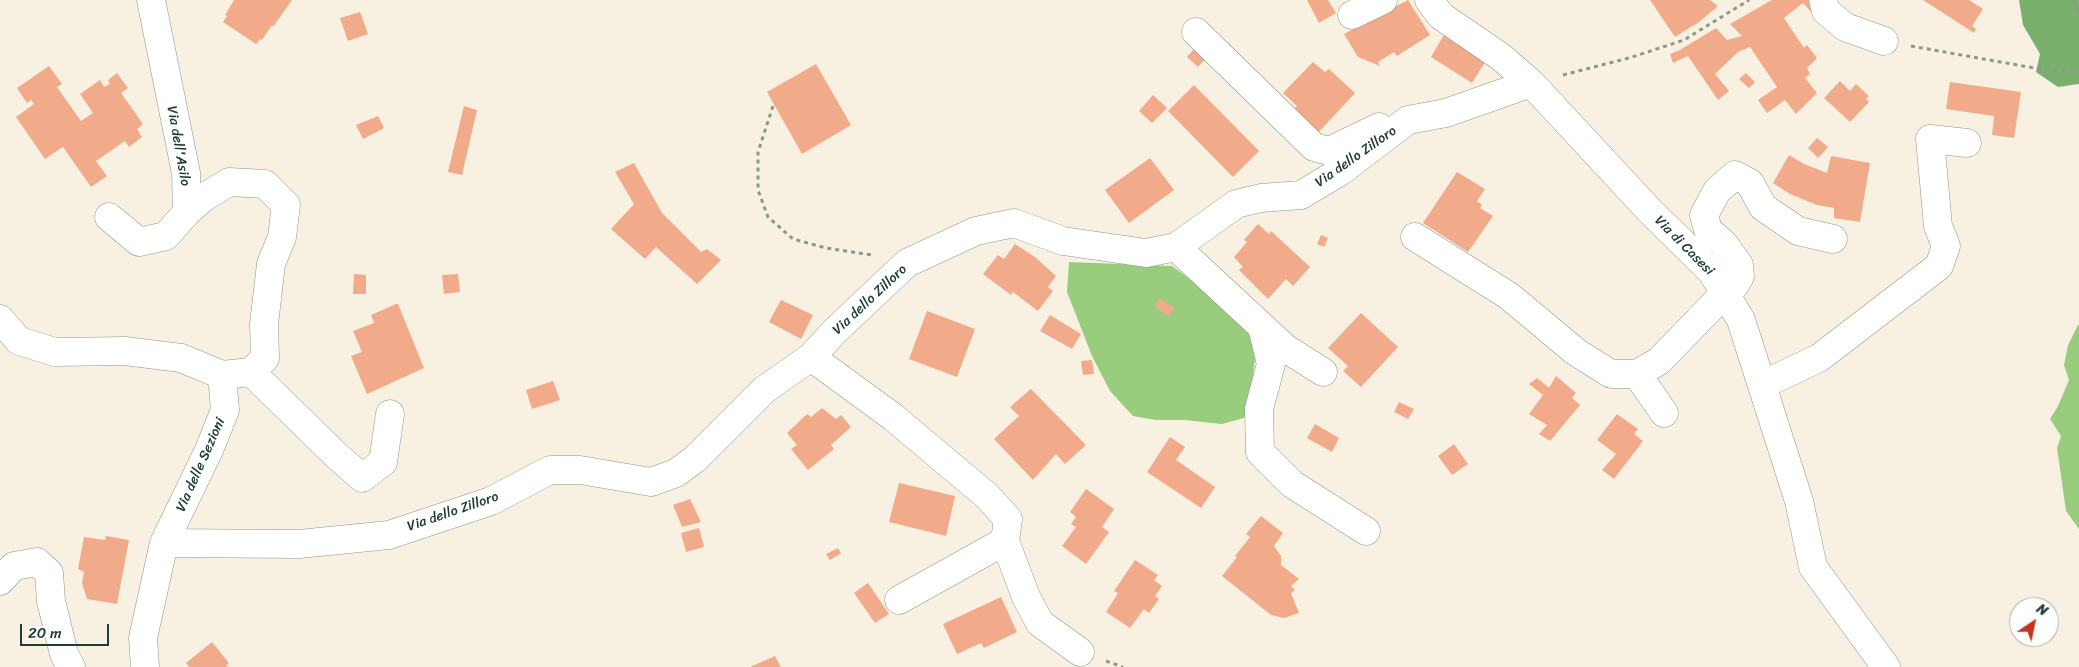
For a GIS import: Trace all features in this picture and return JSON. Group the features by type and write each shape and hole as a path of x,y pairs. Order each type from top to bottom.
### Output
{"street":[{"name":"Via dell'Asilo","path":"151,0 186,173 187,212"},
{"path":"1352,14 1383,0"},
{"name":"Via di Casesi","path":"1430,0 1441,16 1501,57 1531,83 1648,210 1712,272 1741,320 1799,502 1812,567 1886,667"},
{"path":"1823,0 1826,11 1845,27 1884,40"},
{"path":"1196,32 1314,147 1328,151 1392,120 1408,120"},
{"name":"Via dello Zilloro","path":"164,543 299,544 389,535 491,502 550,470 580,470 651,482 676,473 696,459 764,390 811,357 835,331 907,264 976,231 1014,223 1063,241 1146,253 1176,247 1236,204 1261,198 1301,195 1341,171 1408,120 1446,113 1531,83"},
{"path":"1762,385 1819,358 1939,266 1946,246 1938,226 1930,139 1967,143"},
{"path":"1415,237 1509,296 1576,352 1611,374 1637,374 1659,361 1735,285 1740,276 1739,265 1724,244 1708,230 1704,215 1717,191 1735,175 1750,183 1763,207 1798,232 1833,239"},
{"name":"Via dell'Asilo","path":"187,212 203,198 229,182 265,184 286,205 282,237 271,264 264,324 265,358 251,372"},
{"path":"109,217 139,242 166,236 187,212"},
{"path":"1176,247 1285,348 1323,372"},
{"path":"0,319 20,341 55,352 125,351 181,358 222,375 251,372 362,478 383,462 390,414"},
{"path":"1262,327 1271,364 1259,409 1260,452 1292,484 1366,531"},
{"path":"811,357 893,417 987,496 1008,519 1005,541 1026,597 1040,622 1080,652"},
{"path":"1637,374 1664,413"},
{"name":"Via delle Sezioni","path":"145,667 143,638 164,543 226,410 222,375"},
{"path":"898,600 1005,541"},
{"path":"0,581 14,566 37,562 49,573 51,601 64,654 71,667"}],"path":[{"path":"1531,83 1629,58 1684,40 1749,0"},
{"path":"2074,0 2079,14"},
{"path":"1884,40 2052,71 2079,68"},
{"path":"773,106 758,152 758,190 768,218 793,239 826,248 886,257 907,264"}],"green space":[{"path":"2019,0 2079,0 2079,84 2058,87 2036,72 2040,54 2023,25"},
{"path":"1069,262 1172,266 1250,331 1255,359 1249,408 1244,418 1222,424 1185,420 1156,420 1133,416 1110,391 1092,356 1067,292"},
{"path":"2078,325 2079,529 2066,511 2057,448 2061,436 2050,419 2069,380 2064,365 2068,345"}],"building":[{"path":"234,0 292,0 273,27 272,25 262,40 260,39 256,44 223,22"},
{"path":"1307,0 1328,0 1336,13 1319,23"},
{"path":"1408,0 1430,35 1397,56 1394,52 1378,62 1380,66 1358,57 1344,34"},
{"path":"1650,0 1710,0 1718,6 1699,22 1675,37"},
{"path":"1772,0 1814,0 1819,6 1810,11 1803,3 1784,18 1804,48 1807,45 1817,58 1807,68 1810,74 1805,78 1817,93 1796,114 1785,100 1767,113 1758,100 1777,87 1750,47 1738,52 1715,74 1729,91 1718,100 1688,56 1673,63 1670,54 1716,28 1727,40 1742,36 1730,24"},
{"path":"1923,0 1969,0 1983,9 1972,26 1976,29 1974,33"},
{"path":"360,12 368,34 348,41 340,18"},
{"path":"1445,33 1487,59 1472,83 1431,57"},
{"path":"1196,47 1207,57 1198,67 1187,57"},
{"path":"1313,62 1325,72 1329,69 1355,93 1316,135 1290,113 1297,106 1283,93"},
{"path":"816,64 851,125 802,154 767,92"},
{"path":"49,66 62,84 57,87 81,121 93,113 80,94 100,80 104,87 110,84 108,80 117,73 128,88 121,93 143,124 137,129 142,137 129,147 125,141 96,161 107,176 91,187 63,147 45,159 16,117 34,104 31,100 27,103 17,88"},
{"path":"1746,73 1755,82 1749,88 1739,79"},
{"path":"1840,81 1850,91 1856,84 1869,96 1866,99 1869,102 1850,122 1824,98"},
{"path":"1950,82 2021,92 2014,138 1992,135 1994,116 1946,109"},
{"path":"1194,85 1259,151 1233,177 1168,111"},
{"path":"1153,95 1167,108 1152,123 1139,111"},
{"path":"464,106 477,110 462,175 448,172"},
{"path":"378,116 384,128 363,139 356,125"},
{"path":"1817,138 1828,147 1818,158 1808,148"},
{"path":"1789,155 1804,164 1827,173 1831,156 1870,163 1860,222 1834,218 1834,208 1817,205 1790,194 1773,183"},
{"path":"1150,158 1174,190 1129,223 1105,190"},
{"path":"634,163 662,213 701,252 707,249 721,260 697,284 656,247 645,259 611,229 634,204 615,172"},
{"path":"1457,172 1485,189 1477,201 1482,205 1480,208 1493,216 1468,252 1423,223"},
{"path":"1258,224 1269,234 1271,231 1310,267 1293,286 1286,279 1268,299 1239,270 1243,267 1234,257 1247,242 1244,240"},
{"path":"1321,235 1328,238 1324,247 1317,244"},
{"path":"1015,244 1035,257 1056,276 1048,287 1053,291 1038,311 1013,292 1011,295 983,274 998,255 1004,259"},
{"path":"354,274 366,275 366,294 353,294"},
{"path":"458,274 460,292 444,294 442,275"},
{"path":"1159,298 1175,308 1168,316 1155,307"},
{"path":"781,300 813,315 801,339 769,322"},
{"path":"398,304 424,368 367,394 351,356 362,352 353,331 374,323 371,315"},
{"path":"927,311 975,329 957,377 909,359"},
{"path":"1361,313 1398,347 1361,387 1343,371 1348,366 1328,348"},
{"path":"1050,315 1081,334 1072,349 1040,331"},
{"path":"1092,360 1094,374 1083,375 1081,361"},
{"path":"1556,376 1576,393 1572,398 1580,405 1550,441 1539,434 1547,425 1529,414 1543,395 1529,384 1537,378 1549,388"},
{"path":"553,381 560,400 532,409 526,390"},
{"path":"1031,389 1086,445 1065,464 1056,454 1033,480 994,439 1019,416 1010,407"},
{"path":"1399,402 1414,409 1408,419 1394,412"},
{"path":"822,408 836,419 841,415 851,427 831,445 834,449 808,470 791,449 797,445 787,433 807,414 811,417"},
{"path":"1617,414 1638,429 1634,434 1643,441 1614,479 1602,470 1616,454 1597,440"},
{"path":"1315,424 1339,438 1332,452 1307,438"},
{"path":"1170,437 1185,447 1176,460 1215,487 1201,508 1147,472"},
{"path":"1454,444 1468,464 1452,475 1438,456"},
{"path":"899,483 955,496 946,536 889,522"},
{"path":"1086,489 1114,509 1102,527 1109,532 1086,564 1062,546 1076,527 1071,524 1076,517 1070,512"},
{"path":"690,499 701,522 682,527 673,505"},
{"path":"1261,516 1283,533 1274,546 1281,556 1281,565 1299,579 1291,586 1295,590 1291,593 1299,613 1284,618 1271,615 1222,576 1250,537 1246,534"},
{"path":"699,528 704,547 686,552 681,533"},
{"path":"106,536 129,540 117,604 87,599 82,583 84,572 78,569 84,537 105,540"},
{"path":"838,548 841,553 830,560 826,554"},
{"path":"1135,560 1158,575 1154,580 1162,586 1155,596 1159,599 1149,613 1144,609 1130,628 1106,612 1118,593 1114,591"},
{"path":"868,583 889,614 875,623 854,593"},
{"path":"1001,597 1017,632 984,648 981,643 957,654 943,624"},
{"path":"212,642 229,663 226,665 228,667 189,667 186,663"},
{"path":"775,656 781,667 750,667"}]}
